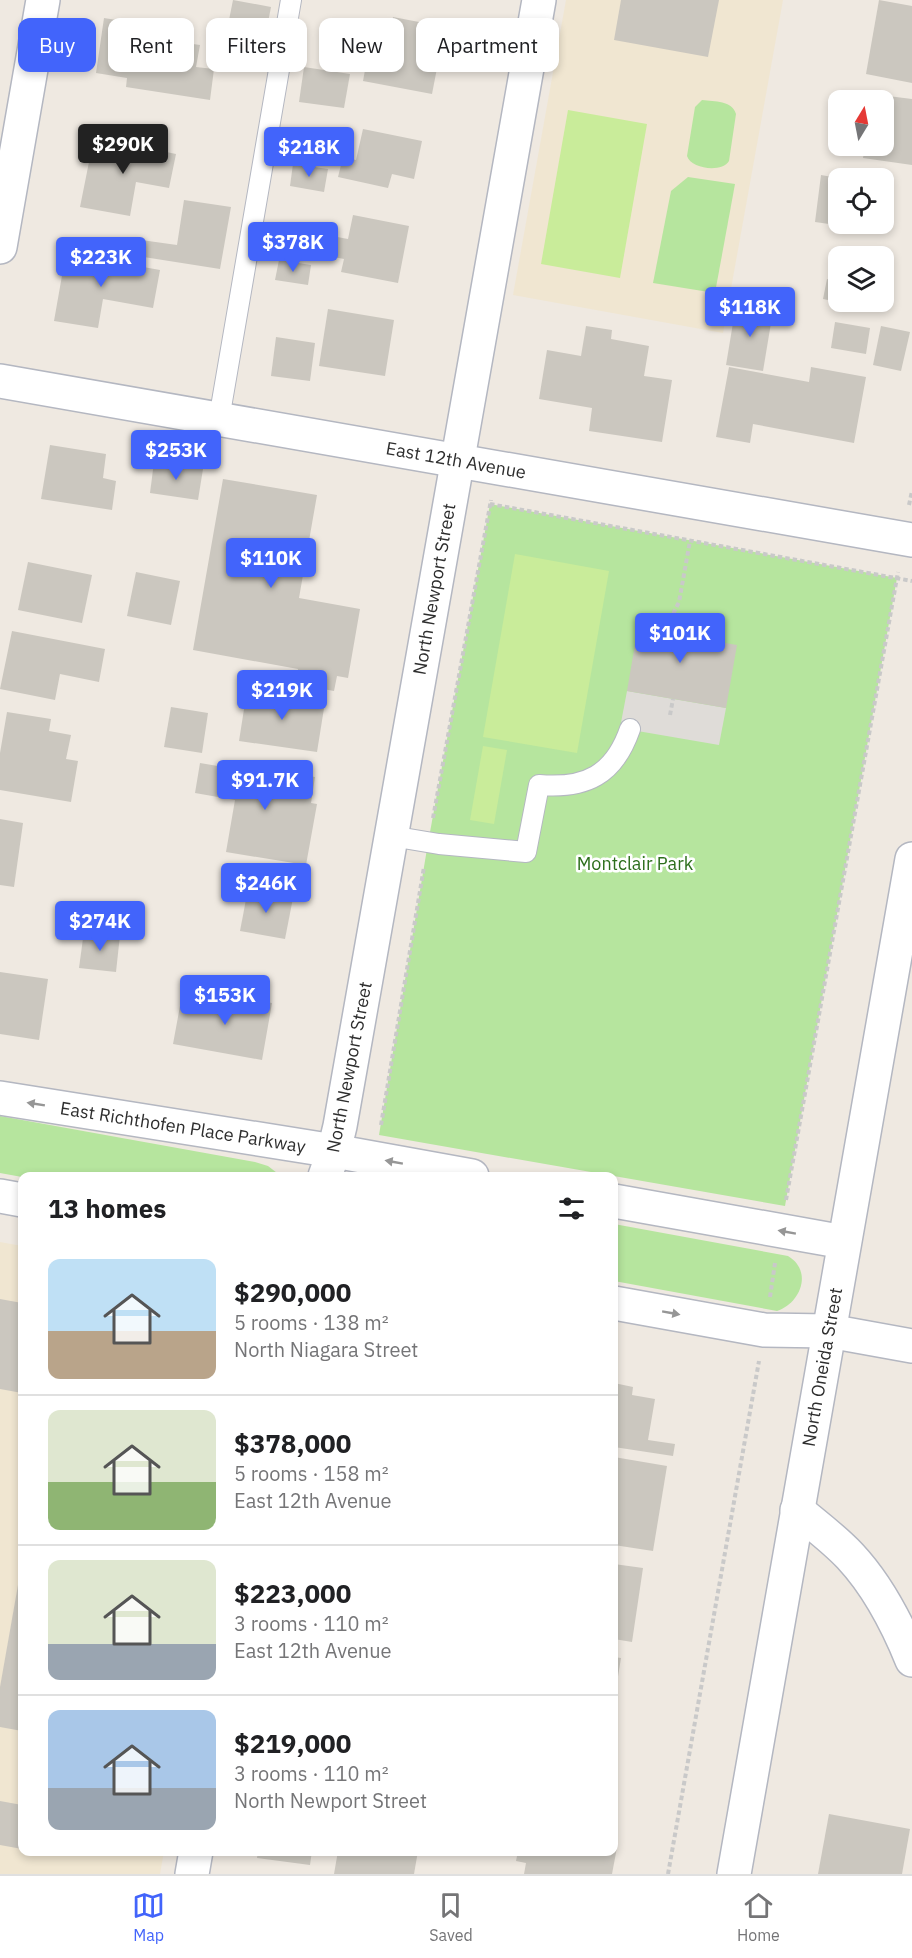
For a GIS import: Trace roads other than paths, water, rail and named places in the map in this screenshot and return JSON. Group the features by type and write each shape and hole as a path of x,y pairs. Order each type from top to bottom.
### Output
{"street":[{"path":"0,247 43,0"},
{"name":"North Newport Street","path":"330,1164 391,836 538,0"},
{"name":"East 12th Avenue","path":"0,381 908,539"},
{"name":"North Oneida Street","path":"734,1874 912,860"},
{"name":"East Richthofen Place Parkway","path":"0,1098 330,1164 425,1172"},
{"path":"0,1196 18,1199"},
{"path":"618,1202 844,1242"},
{"path":"618,1304 764,1330 828,1332 912,1346"},
{"path":"797,1510 850,1556 865,1575 895,1621 912,1660"},
{"path":"192,1874 195,1856"}],"lane":[{"path":"219,419 291,0"},
{"path":"391,836 439,844 526,852 539,785 567,786 587,781 617,757 630,729"}],"park label":[{"name":"Montclair Park","path":"635,863"}]}
